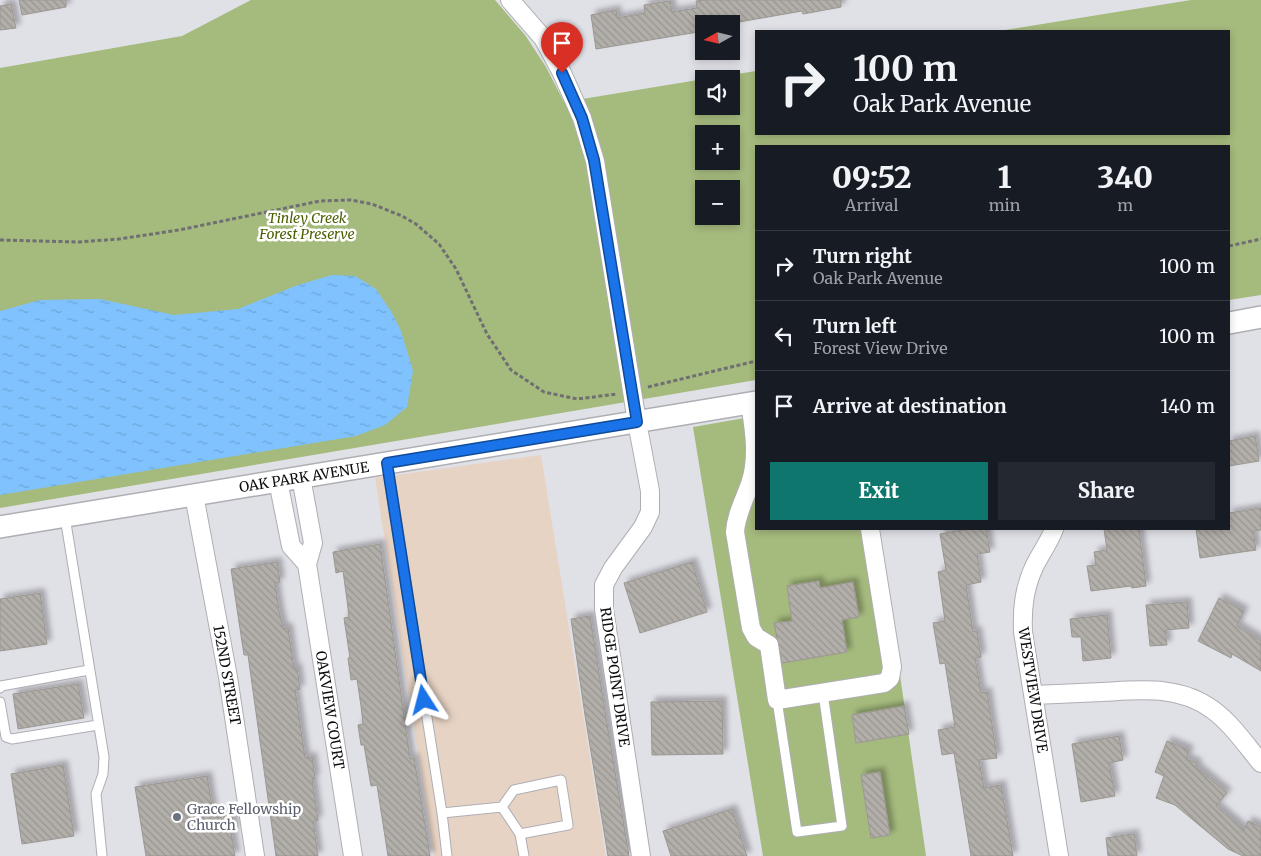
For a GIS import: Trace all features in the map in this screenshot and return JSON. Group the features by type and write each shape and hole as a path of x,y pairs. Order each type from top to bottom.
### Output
{"street":[{"name":"RIDGE POINT DRIVE","path":"510,0 543,38 562,73 582,118 594,160 650,491 650,512 643,527 613,568 604,585 604,609 641,856"},
{"path":"1230,322 1261,317"},
{"name":"OAK PARK AVENUE","path":"0,527 753,402"},
{"path":"753,402 754,466 736,523 735,532 751,628 756,636 769,645 777,700 884,683 890,678 892,667 870,530"},
{"name":"OAKVIEW COURT","path":"301,478 313,543 307,564 353,856"},
{"path":"278,481 291,546 307,564"},
{"name":"152ND STREET","path":"194,495 228,677 256,856"},
{"name":"WESTVIEW DRIVE","path":"1053,530 1034,567 1024,592 1022,612 1023,632 1059,856"},
{"path":"1034,695 1141,690 1177,693 1211,708 1225,720 1261,763"}],"lane":[{"path":"387,463 442,813 447,856"},
{"path":"65,516 103,765 103,774 96,794 102,856"},
{"path":"0,688 1,686 89,670"},
{"path":"777,700 797,832 842,826 823,693"},
{"path":"0,702 6,737 12,740 98,725"},
{"path":"442,813 502,807 514,790 561,780 568,824 520,834"},
{"path":"502,807 520,834 524,856"}],"path":[{"path":"0,240 79,242 119,239 186,228 320,201 351,200 372,204 416,224 439,244 456,269 487,334 511,370 544,392 577,399 614,394"},
{"path":"1230,246 1261,238"},
{"path":"652,387 755,361"}],"shaded area":[{"path":"541,455 606,856 434,856 375,478"}],"green space":[{"name":"Tinley Creek Forest Preserve","path":"251,0 495,0 525,35 546,67 564,102 695,80 695,115 740,115 740,74 755,71 755,135 1230,135 1230,30 1005,30 1191,0 1261,0 1261,295 1230,300 1230,145 755,145 755,380 0,508 0,68 182,36"},
{"path":"755,416 755,530 879,530 926,856 763,856 693,427"}],"water":[{"path":"332,275 355,276 376,289 401,331 413,371 407,407 385,425 356,436 0,495 0,311 40,300 100,299 174,315 238,309 298,285"}],"building":[{"path":"19,0 66,0 66,7 22,15"},
{"path":"841,0 841,7 803,14 802,11 740,22 740,15 695,15 695,32 596,49 591,15 616,10 617,18 645,13 644,5 670,1 672,12 697,8 696,1"},
{"path":"11,4 16,28 0,30 0,6"},
{"path":"1255,436 1259,461 1230,466 1230,441"},
{"path":"1261,508 1261,530 1253,531 1256,550 1200,558 1196,530 1230,530 1230,513"},
{"path":"963,530 986,530 990,552 977,554 981,582 966,585 973,632 977,631 981,657 975,658 981,693 987,692 997,758 979,760 984,788 1001,785 1013,856 971,856 954,753 942,755 938,730 955,727 945,663 940,664 933,623 945,621 938,572 946,570 940,534"},
{"path":"1104,530 1139,530 1146,586 1091,591 1087,566 1096,565 1094,552 1107,550"},
{"path":"380,544 410,759 414,758 430,856 388,856 377,785 371,786 364,745 361,745 358,725 363,724 357,679 351,680 348,658 350,658 344,618 349,617 343,571 336,573 333,552"},
{"path":"277,562 280,582 275,583 279,611 283,628 288,628 294,669 297,668 300,689 295,690 305,758 312,757 315,779 312,779 318,820 313,821 318,856 276,856 248,655 244,655 231,569"},
{"path":"692,562 707,612 640,633 624,583"},
{"path":"819,581 820,588 853,582 859,617 842,620 847,652 782,663 774,623 792,621 787,586"},
{"path":"40,593 47,644 0,651 0,599"},
{"path":"1219,598 1244,611 1237,626 1261,641 1261,671 1232,654 1231,658 1198,641"},
{"path":"1187,602 1189,628 1165,630 1167,645 1150,646 1146,605"},
{"path":"1107,615 1111,658 1083,661 1081,637 1072,637 1070,619"},
{"path":"590,616 629,856 608,856 585,715 571,619"},
{"path":"78,684 84,718 18,729 13,694"},
{"path":"722,701 723,754 652,755 651,702"},
{"path":"904,706 909,734 856,743 852,715"},
{"path":"1119,736 1123,760 1109,763 1115,796 1081,802 1072,744"},
{"path":"1167,741 1189,750 1186,759 1197,763 1196,767 1227,793 1216,806 1244,830 1248,821 1261,827 1261,856 1243,856 1228,849 1175,805 1156,798 1164,776 1155,772"},
{"path":"63,765 74,836 22,844 11,774"},
{"path":"880,772 890,835 871,838 861,775"},
{"name":"Grace Fellowship Church","path":"207,776 214,818 232,815 234,831 231,832 235,856 146,856 135,787"},
{"path":"732,809 747,856 671,856 663,831"},
{"path":"1134,834 1137,856 1108,856 1106,838"}],"place":[{"name":"Grace Fellowship Church","path":"177,817"}],"route":[{"path":"424,700 387,463 637,422 594,160 582,118 562,73"}]}
